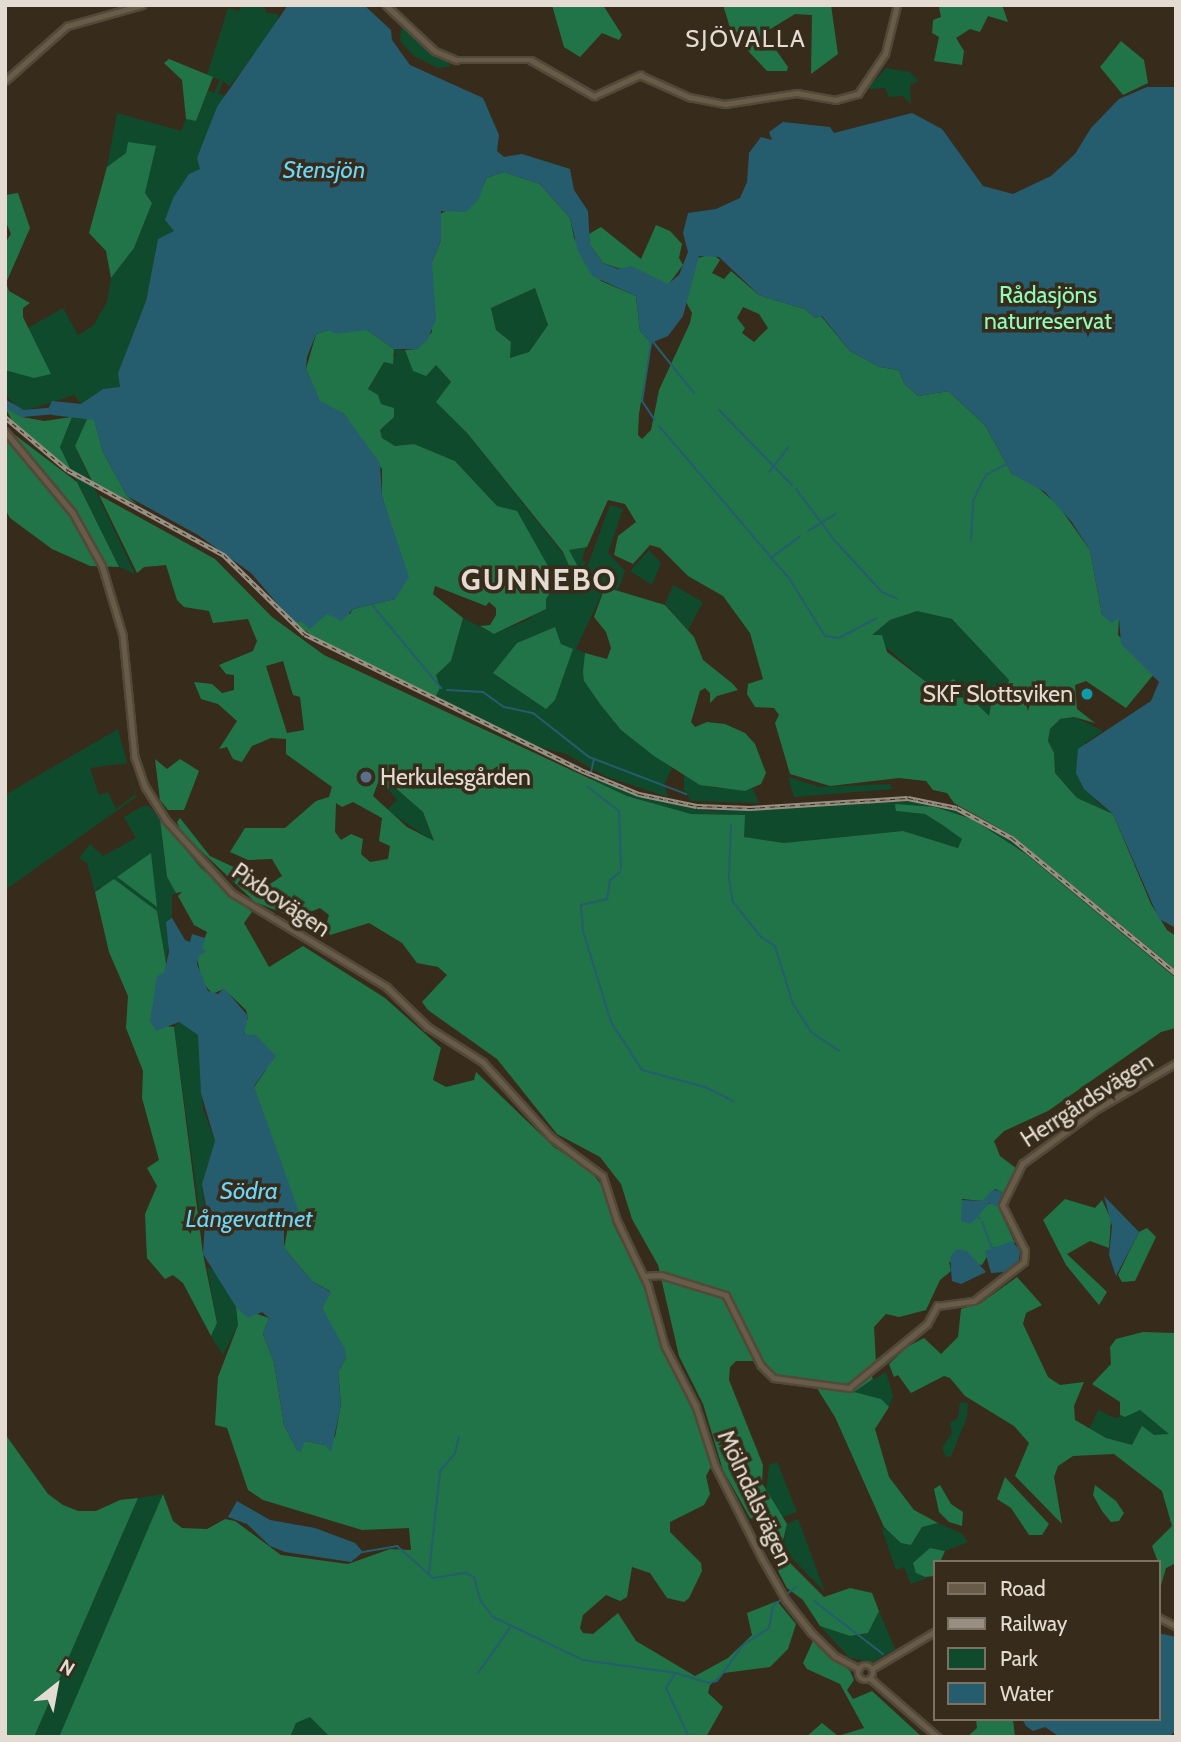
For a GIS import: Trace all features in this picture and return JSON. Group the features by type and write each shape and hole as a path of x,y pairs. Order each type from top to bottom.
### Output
{"street":[{"path":"5,80 67,26 142,5"},
{"path":"386,5 435,51 456,60 531,60 594,96 640,75 689,97 725,104 797,93 835,100 858,94 885,54 897,5"},
{"name":"Pixbovägen","path":"5,430 73,513 103,565 123,635 135,757 145,786 166,820 232,893 387,988 428,1027 483,1062 551,1137 590,1162 608,1183 617,1220 644,1276"},
{"name":"Herrgårdsvägen","path":"644,1276 661,1275 726,1295 757,1359 774,1378 849,1388 927,1324 937,1306 974,1301 1024,1262 1025,1251 1002,1205 1027,1159 1097,1110 1176,1063"},
{"name":"Mölndalsvägen","path":"644,1276 665,1346 696,1406 715,1465 769,1571 811,1632 835,1656 859,1670 861,1679 871,1679"},
{"path":"1160,1618 1176,1626"},
{"path":"872,1669 932,1633"},
{"path":"859,1670 865,1665 872,1669"},
{"path":"872,1669 871,1679 938,1737"}],"green space":[{"path":"242,5 263,5 267,13 278,14 278,23 230,86 223,81 218,94 225,95 197,158 200,169 174,231 158,239 146,301 118,373 120,388 103,389 81,404 74,395 30,409 18,409 5,394 5,370 50,373 28,328 63,308 78,335 93,326 107,302 111,278 134,248 152,203 145,193 155,146 138,145 107,167 117,113 181,131 186,119 196,121 208,90 214,93 220,80 207,75 228,8 239,11"},
{"path":"552,5 603,5 622,35 619,40 602,33 580,57 564,47"},
{"path":"723,5 831,5 838,54 811,74 812,15 795,14 764,33 788,67 787,71 767,71 732,34"},
{"path":"928,5 1002,5 1008,22 988,16 980,32 970,29 956,38 964,51 962,65 934,61 939,37 932,33 933,20 941,17 939,7"},
{"path":"402,23 430,50 452,66 438,68 414,56 400,41"},
{"path":"1121,41 1144,60 1148,83 1123,95 1100,67"},
{"path":"169,59 213,77 196,121 186,119 182,80 164,63"},
{"path":"886,68 910,72 918,81 910,85 911,104 903,96 889,97 885,88 867,89"},
{"path":"128,142 156,146 145,193 152,203 134,248 111,278 106,251 89,233 107,167 126,153"},
{"path":"504,172 540,184 570,218 574,238 601,281 636,296 640,331 651,343 639,414 638,435 642,439 651,430 659,390 690,323 692,313 686,302 698,258 712,254 720,260 712,273 724,279 731,271 759,295 805,309 815,318 821,316 850,351 880,367 899,370 904,383 918,396 948,391 985,425 1012,474 1029,480 1058,505 1090,550 1102,615 1119,618 1118,635 1154,674 1126,708 1086,681 1075,685 1077,709 1095,723 1074,717 1060,719 1050,729 1048,741 1054,753 1055,773 1077,798 1113,814 1151,904 1167,930 1176,936 1176,970 1011,835 954,803 947,793 933,790 926,781 899,778 830,786 790,774 775,723 779,715 774,708 755,707 747,694 748,684 763,679 750,633 723,596 688,576 660,548 650,545 633,564 614,555 618,536 636,522 625,504 608,500 587,547 569,550 578,567 574,577 563,552 468,434 436,402 451,382 436,365 426,376 413,371 405,350 417,349 432,332 432,262 441,240 439,215 483,187 486,178","holes":["535,288 548,325 529,352 510,358 511,342 496,330 491,308","743,307 759,314 768,328 754,342 742,333 745,328 737,318","917,611 952,619 1009,680 1006,692 999,689 993,693 989,716 975,702 965,703 954,679 937,687 887,652 882,635 872,635 890,620"]},
{"path":"18,193 30,228 6,283 9,291 30,303 23,308 23,317 51,374 34,378 5,370 5,243 11,234 5,220 5,195"},
{"path":"656,225 670,231 682,244 679,258 683,265 668,285 603,263 590,245 589,234 601,227 641,259"},
{"path":"535,288 548,325 529,352 510,358 511,342 496,330 491,308"},
{"path":"329,330 367,330 394,349 393,364 384,362 368,389 378,395 381,404 394,408 394,417 380,430 382,438 395,446 414,444 455,461 497,506 517,511 557,582 546,599 546,609 494,634 480,626 490,625 496,615 496,608 489,602 486,606 435,586 433,594 463,618 451,661 436,675 440,688 435,698 324,644 294,623 327,614 350,614 353,609 395,599 403,565 382,496 382,469 344,414 320,402 306,369 316,334"},
{"path":"394,349 405,350 413,371 436,365 451,383 437,402 468,434 571,564 569,550 586,547 582,560 586,562 574,583 583,578 610,505 623,509 608,553 625,571 618,590 605,587 576,649 585,653 584,681 600,704 621,730 672,768 664,785 668,797 605,776 566,754 532,745 435,698 440,688 436,675 451,661 463,618 494,634 530,619 557,582 517,512 497,506 455,461 414,444 395,446 382,439 380,430 387,424 381,404 368,390 384,362 396,356","holes":["555,627 561,644 572,649 555,700 546,708 509,655 517,643"]},
{"path":"5,407 22,417 44,421 72,417 60,447 71,470 13,423"},
{"path":"72,417 88,417 75,447 135,574 119,567 60,447"},
{"path":"88,417 94,419 103,452 127,496 137,504 93,483 75,446"},
{"path":"15,435 77,482 119,567 90,566 52,549 10,518 5,509 5,439 9,444"},
{"path":"99,495 215,559 272,617 324,655 627,796 691,814 745,815 744,837 784,843 903,831 958,848 962,839 941,824 925,814 896,811 895,804 935,807 972,819 1026,854 1176,978 1176,1028 1161,1032 1048,1111 1004,1131 994,1141 1000,1156 1017,1169 999,1209 1015,1243 992,1248 982,1265 949,1262 951,1271 940,1280 926,1310 899,1317 886,1314 874,1327 876,1363 869,1371 873,1379 854,1392 881,1399 889,1407 875,1429 889,1477 914,1510 938,1523 922,1527 911,1545 901,1543 884,1527 835,1417 813,1382 780,1377 761,1361 736,1361 730,1367 729,1380 763,1465 762,1483 787,1524 780,1553 824,1597 850,1588 872,1593 879,1611 868,1633 850,1636 820,1626 803,1600 787,1588 768,1552 765,1523 750,1518 723,1470 703,1404 679,1356 658,1265 632,1219 621,1184 600,1157 557,1134 497,1059 428,1010 422,1002 447,975 438,967 417,963 402,943 369,923 330,935 325,928 329,915 320,908 295,918 255,902 182,833 177,822 180,818 210,856 242,871 258,892 282,876 272,859 248,860 230,852 245,828 285,828 316,801 329,797 332,787 286,754 286,739 271,738 252,746 242,762 233,759 227,747 219,749 237,721 218,704 201,699 194,682 212,684 222,693 234,690 234,675 226,674 219,665 253,651 257,641 248,619 213,623 209,611 184,607 177,600 166,565 144,567 137,573","holes":["283,661 293,695 300,697 304,730 287,733 266,666","379,780 388,789 392,785 423,812 434,841 407,827 373,796","353,802 382,818 379,841 390,846 388,859 370,862 361,854 363,839 351,834 341,840 335,832 336,803 342,807","995,1189 1002,1192 999,1201 985,1205 977,1216 962,1218 962,1199 983,1201"]},
{"path":"649,550 661,563 652,585 630,571"},
{"path":"673,585 703,602 688,630 665,604"},
{"path":"605,587 665,605 694,637 703,660 738,690 717,696 710,703 710,693 705,688 700,691 691,722 695,727 707,722 725,724 745,733 755,744 766,773 761,784 745,791 700,785 654,756 621,730 600,704 584,681 583,672 585,653 607,659 611,648 606,632 594,617"},
{"path":"917,611 952,619 1009,680 1005,693 999,689 993,693 989,716 984,716 980,706 925,681 872,635 890,620"},
{"path":"555,627 561,644 573,649 555,700 546,709 493,673 517,643"},
{"path":"1074,717 1103,731 1085,743 1095,800 1113,814 1077,798 1055,773 1054,753 1048,741 1050,729 1060,719"},
{"path":"118,729 127,763 90,768 99,795 108,792 116,809 135,794 136,797 5,890 5,795"},
{"path":"155,759 167,769 180,759 199,771 184,810 168,810 160,800"},
{"path":"684,773 714,788 753,789 759,803 691,801 684,790"},
{"path":"788,777 820,787 890,784 893,789 794,797"},
{"path":"592,778 653,799 709,811 917,801 957,810 993,827 1024,849 1176,978 1026,854 960,814 897,811 925,814 963,839 959,848 903,831 784,843 744,837 744,815 691,814 627,796 590,780"},
{"path":"391,785 423,812 434,842 387,810 397,800 388,789"},
{"path":"143,806 149,806 160,819 167,877 176,893 172,895 172,918 167,923 170,936 166,963 157,911 99,887 95,892 87,863 79,858 90,844 103,856 136,838 124,817","holes":["151,854 156,906 118,878"]},
{"path":"160,819 201,868 252,912 244,923 269,967 303,946 385,998 441,1048 433,1080 446,1087 474,1080 476,1072 554,1147 589,1169 610,1196 613,1224 647,1291 665,1351 690,1399 712,1465 706,1476 710,1494 704,1505 670,1522 670,1532 701,1563 702,1571 689,1598 684,1602 667,1598 650,1573 632,1567 627,1597 620,1601 606,1595 583,1615 580,1628 583,1633 593,1634 618,1613 636,1641 695,1676 728,1658 752,1635 747,1613 777,1601 796,1624 788,1649 770,1667 724,1673 710,1685 708,1693 723,1707 706,1737 330,1737 310,1717 296,1723 290,1737 59,1737 163,1494 173,1521 182,1528 207,1529 225,1519 235,1521 281,1555 348,1564 390,1549 411,1550 409,1528 362,1530 263,1500 248,1490 227,1428 215,1425 218,1377 238,1325 236,1307 269,1318 263,1334 274,1362 284,1425 297,1450 305,1441 325,1445 335,1437 341,1404 338,1372 346,1358 322,1308 330,1291 313,1282 284,1248 293,1201 254,1087 266,1070 242,1029 248,1018 246,1010 224,989 212,994 202,981 197,958 207,932 194,925 178,896 182,892 176,893 167,877"},
{"path":"151,853 157,907 117,877"},
{"path":"114,879 157,911 166,963 165,1026 174,1027 203,1254 217,1323 211,1336 183,1283 173,1275 165,1279 147,1258 145,1214 157,1186 147,1168 159,1160 142,1098 143,1071 126,1028 128,996 109,952 95,892"},
{"path":"179,1022 198,1035 203,1109 215,1141 202,1184 206,1225 202,1230 174,1027"},
{"path":"1065,1199 1095,1208 1102,1200 1111,1219 1109,1248 1090,1241 1067,1254 1107,1292 1099,1305 1066,1265 1043,1220"},
{"path":"1147,1228 1156,1237 1135,1281 1122,1282 1118,1275 1139,1232"},
{"path":"207,1267 215,1272 236,1307 238,1325 223,1355 211,1336 217,1323"},
{"path":"1017,1277 1042,1305 1026,1313 1023,1324 1048,1377 1060,1385 1084,1382 1074,1406 1075,1420 1106,1438 1132,1445 1142,1426 1154,1435 1169,1434 1140,1410 1125,1417 1120,1415 1120,1402 1092,1384 1111,1364 1110,1347 1116,1339 1143,1332 1176,1333 1176,1563 1166,1568 1160,1589 1160,1560 1157,1560 1152,1546 1172,1526 1162,1491 1114,1454 1073,1456 1058,1466 1054,1477 1062,1524 1015,1476 1029,1443 1014,1426 965,1396 950,1378 944,1376 911,1393 898,1375 894,1377 889,1364 907,1347 924,1338 941,1354 958,1337 961,1309 981,1303"},
{"path":"886,1372 893,1396 889,1407 852,1392"},
{"path":"960,1402 968,1403 967,1417 951,1456 946,1457 942,1448 952,1433 950,1423 958,1418"},
{"path":"1098,1410 1115,1418 1140,1410 1170,1434 1129,1446 1089,1430"},
{"path":"5,1434 48,1494 63,1505 78,1511 96,1511 120,1500 138,1498 34,1737 5,1737"},
{"path":"777,1462 797,1512 779,1518 766,1491 769,1465"},
{"path":"1005,1477 1049,1524 1042,1535 1029,1535 1011,1508 997,1499"},
{"path":"940,1485 951,1504 963,1512 962,1526 949,1522 939,1512 934,1489"},
{"path":"1095,1485 1116,1501 1124,1513 1119,1521 1111,1522 1102,1511 1093,1495"},
{"path":"163,1494 59,1737 34,1737 138,1498"},
{"path":"798,1519 825,1592 783,1549 787,1524"},
{"path":"938,1523 961,1533 968,1542 945,1551 930,1548 918,1561 916,1573 927,1578 911,1584 904,1567 896,1570 881,1527 911,1545 922,1527"},
{"path":"930,1548 945,1551 941,1560 932,1560 932,1576 925,1577 916,1573 913,1563"},
{"path":"879,1611 895,1649 873,1662 850,1658 820,1626 850,1636 868,1633"},
{"path":"813,1641 850,1671 854,1680 847,1690 853,1699 872,1691 922,1737 806,1737 822,1723 838,1736 864,1728 840,1684 807,1669 803,1663"},
{"path":"310,1717 330,1737 290,1737 296,1723"},
{"path":"976,1721 1013,1721 1015,1737 967,1737 977,1728"}],"water":[{"name":"Stensjön","path":"288,5 364,5 391,30 392,40 410,65 483,98 499,135 497,151 504,157 522,154 570,169 574,190 588,211 590,245 603,263 618,269 631,266 668,284 679,275 688,252 683,233 688,213 716,209 740,198 747,182 749,153 761,137 772,140 769,132 783,122 830,127 834,133 912,113 942,129 983,186 1013,194 1051,176 1075,154 1091,128 1119,99 1147,87 1176,87 1176,928 1159,919 1113,814 1084,789 1076,773 1078,749 1151,701 1159,682 1121,644 1119,618 1111,623 1102,615 1090,550 1071,521 1045,492 1012,474 985,425 948,391 918,396 904,383 899,370 880,367 850,351 822,316 815,318 805,309 759,295 719,257 699,256 683,316 668,336 651,343 640,331 636,296 592,276 578,251 570,218 540,184 504,172 486,178 479,199 466,212 441,211 441,240 432,262 436,319 427,341 417,349 394,349 367,330 336,334 329,330 316,334 307,357 306,369 320,401 344,414 380,463 382,496 409,577 395,599 353,609 342,621 327,614 310,629 301,621 294,623 251,573 198,535 127,496 103,452 94,420 52,415 49,407 52,401 81,404 103,389 120,387 118,373 146,301 158,239 174,231 165,220 173,198 189,174 200,169 197,158 217,107"},
{"name":"Södra Långevattnet","path":"172,918 185,940 190,942 192,934 205,938 202,947 206,952 199,955 197,964 208,991 218,994 224,988 248,1016 244,1034 256,1035 276,1056 254,1086 300,1215 284,1229 284,1248 313,1282 331,1292 322,1308 345,1349 346,1358 338,1372 341,1405 331,1452 325,1445 305,1441 301,1452 297,1450 284,1425 274,1362 263,1334 269,1318 262,1312 248,1318 236,1307 203,1254 206,1206 202,1184 215,1141 201,1093 198,1035 179,1022 156,1031 150,1021 157,976 164,973 169,952 166,922"},
{"path":"992,1190 1002,1191 998,1207 989,1203 971,1224 961,1221 962,1200 983,1201"},
{"path":"1104,1196 1139,1232 1116,1276 1109,1255 1112,1226"},
{"path":"1012,1241 1020,1250 1019,1260 1004,1272 991,1273 985,1251"},
{"path":"957,1249 967,1251 986,1272 961,1284 952,1281 950,1257"},
{"path":"237,1501 270,1520 315,1528 355,1543 363,1552 351,1562 285,1552 270,1546 247,1524 228,1517"},
{"path":"1160,1633 1176,1637 1176,1731 1168,1737 1060,1737 1045,1727 1033,1731 1023,1721 1160,1721"}],"waterway":[{"path":"653,342 694,393"},
{"path":"651,343 642,401 655,420"},
{"path":"5,403 22,413 58,410"},
{"path":"719,410 792,485"},
{"path":"659,426 789,578 825,636 839,638 877,618"},
{"path":"769,472 788,448"},
{"path":"971,540 973,501 980,486 986,475 1007,464"},
{"path":"796,489 835,541 882,592 898,599"},
{"path":"808,531 835,514"},
{"path":"771,558 800,536"},
{"path":"373,606 441,688"},
{"path":"447,690 483,692 504,707 533,713 589,757 686,794"},
{"path":"591,772 594,759"},
{"path":"588,787 619,811 621,869"},
{"path":"731,825 729,878 733,902 761,937 775,946 793,1004 811,1032 839,1051"},
{"path":"620,872 610,880 607,899 581,905 583,931 611,1022 642,1070 705,1087 734,1101"},
{"path":"977,1216 980,1219"},
{"path":"982,1222 992,1248"},
{"path":"429,1573 440,1471 455,1453 459,1436"},
{"path":"363,1552 397,1546 433,1578 466,1573 474,1577 480,1600 493,1617 583,1660 676,1673 708,1683 717,1681 743,1645 769,1628 773,1606"},
{"path":"788,1593 796,1587"},
{"path":"775,1604 781,1600"},
{"path":"814,1601 883,1654"},
{"path":"478,1673 510,1628"},
{"path":"675,1674 666,1688 689,1737"}],"railway":[{"path":"5,417 68,470 224,555 305,634 581,770 639,794 697,806 750,808 908,798 957,808 1012,838 1176,973"}],"place":[{"name":"SKF Slottsviken","path":"1087,694"},
{"name":"Herkulesgården","path":"366,777"}],"district":[{"name":"SJÖVALLA","path":"746,39"},
{"name":"GUNNEBO","path":"539,580"}],"park label":[{"name":"Rådasjöns naturreservat","path":"1048,308"}]}
